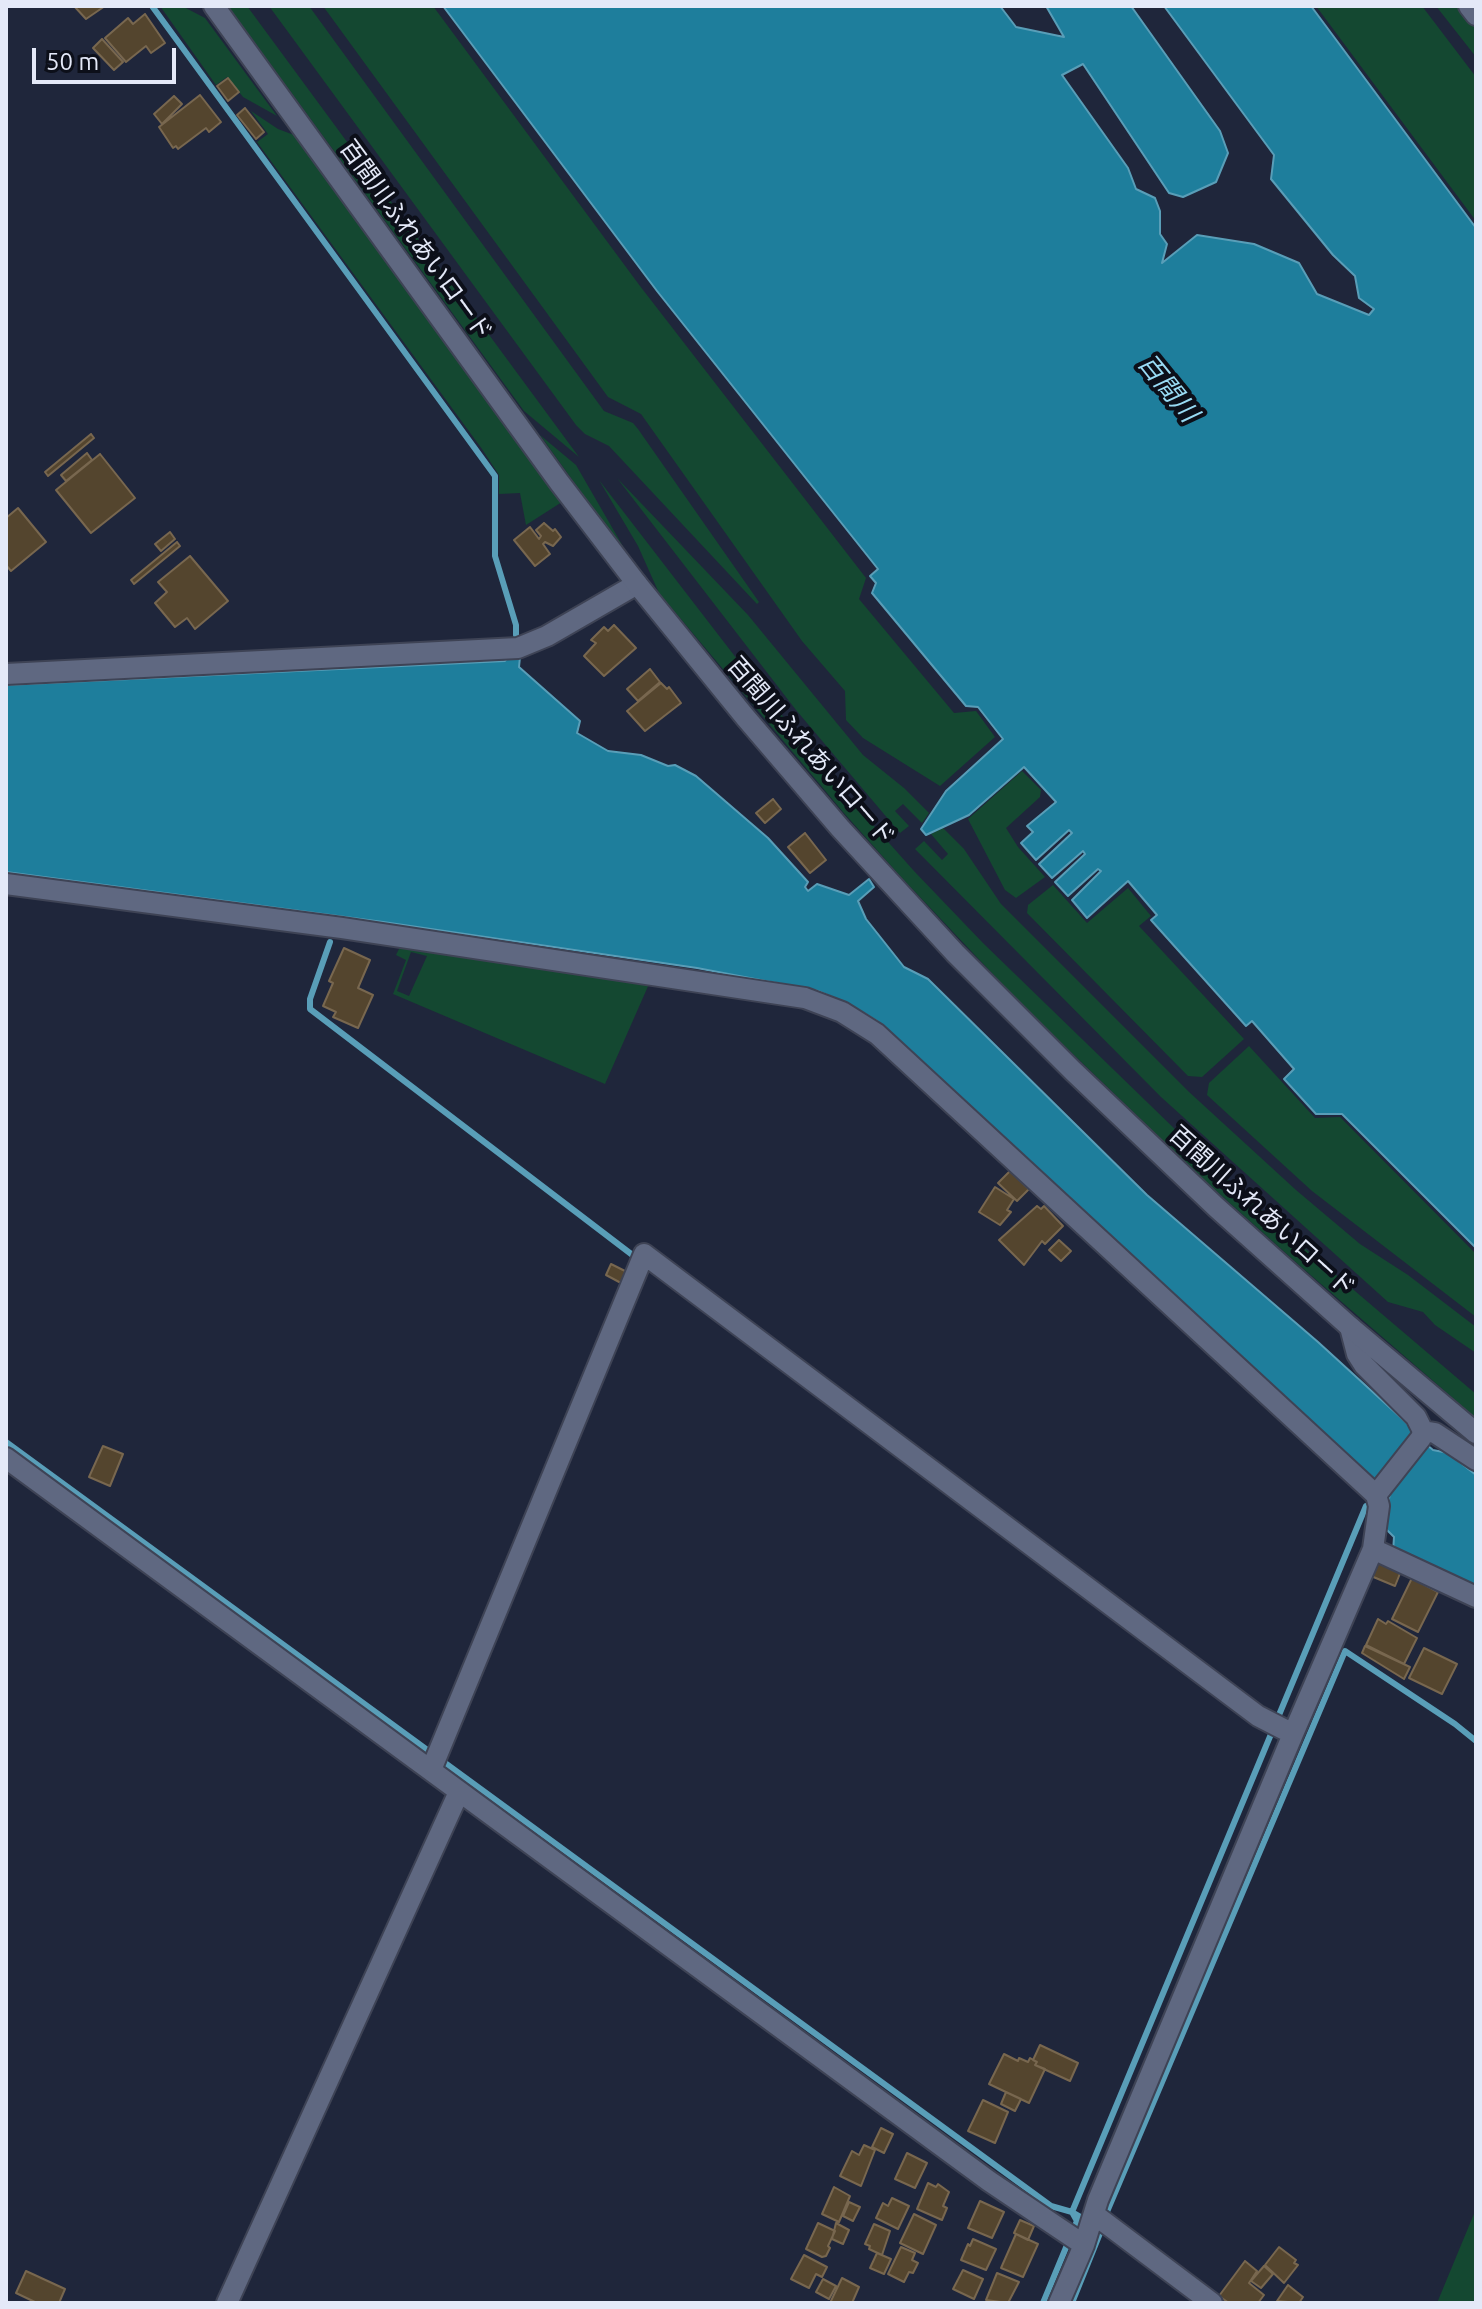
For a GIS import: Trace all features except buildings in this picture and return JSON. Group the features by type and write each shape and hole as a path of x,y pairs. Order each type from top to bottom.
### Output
{"street":[{"name":"百間川ふれあいロード","path":"214,6 637,584 840,828 955,953 1205,1197 1350,1327 1476,1433"},
{"path":"1469,6 1476,15"},
{"path":"6,674 518,648 547,636 637,584"},
{"path":"6,884 342,928 805,998 842,1012 877,1034 1378,1492"},
{"path":"434,1761 644,1254 1266,1720 1288,1732"},
{"path":"1350,1327 1357,1354 1364,1365 1416,1417 1422,1435"},
{"path":"1059,2303 1083,2229 1098,2200 1288,1732 1373,1549 1378,1492 1422,1435 1435,1433 1476,1460"},
{"path":"6,1458 434,1761 459,1792 989,2181 1083,2229 1212,2303"},
{"path":"1373,1549 1476,1597"},
{"path":"227,2303 459,1792"}],"green space":[{"path":"160,6 182,6 205,18 277,116 243,97 227,77 216,85"},
{"path":"228,6 247,6 579,457 524,411"},
{"path":"269,6 309,6 604,411 633,423 638,429 759,602 757,604 609,446 585,434 576,425"},
{"path":"323,6 433,6 640,286 866,578 859,599 954,713 976,711 995,737 940,786 863,738 846,720 845,691 802,641 641,414 608,397"},
{"path":"1316,6 1422,6 1476,77 1476,221"},
{"path":"1436,6 1457,6 1476,28 1476,57"},
{"path":"251,111 278,129 294,135 562,502 526,525 520,493 499,494 499,475 482,449 257,142 268,134"},
{"path":"540,435 576,465 628,555 599,517"},
{"path":"617,478 748,615 863,755 929,813 922,823 903,804 895,811 909,826 900,833 796,710"},
{"path":"599,480 747,672 849,798 914,871 983,943 1215,1168 1476,1394 1476,1418 1204,1180 1024,1007 901,877 659,593 638,546"},
{"path":"1022,771 1041,790 1040,797 1006,828 1018,847 1045,877 1016,898 1005,890 968,819"},
{"path":"943,828 964,849 1001,904 1188,1091 1360,1244 1408,1275 1476,1327 1476,1353 1435,1325 1423,1312 1388,1302 1161,1097 915,849 924,841 942,860 948,854 931,834"},
{"path":"1053,885 1087,923 1128,888 1151,916 1139,926 1244,1039 1202,1077 1188,1076 1027,913 1028,905"},
{"path":"400,947 649,984 605,1084 393,994 406,960 396,955","holes":["411,952 427,956 409,996 397,991"]},
{"path":"1249,1046 1315,1118 1340,1117 1476,1254 1476,1317 1312,1191 1207,1095 1209,1083"},
{"path":"1476,2209 1476,2303 1437,2303"}],"water":[{"name":"百間川","path":"443,6 1000,6 1016,27 1064,37 1046,6 1131,6 1220,131 1228,153 1216,182 1183,197 1169,193 1083,64 1062,75 1128,168 1136,189 1155,198 1160,211 1160,234 1167,244 1162,263 1197,235 1254,244 1299,263 1317,294 1369,315 1374,309 1359,298 1355,276 1333,255 1271,179 1274,155 1164,6 1311,6 1476,228 1476,1248 1342,1114 1316,1114 1284,1079 1294,1069 1252,1021 1246,1026 1151,920 1157,915 1128,881 1087,918 1072,900 1101,871 1098,869 1068,896 1055,882 1085,854 1083,851 1052,878 1039,864 1072,833 1069,830 1036,860 1021,843 1033,832 1027,826 1056,802 1024,767 969,815 926,835 921,829 946,791 1003,739 978,707 966,706 872,593 876,583 870,576 878,569 657,291"},
{"path":"509,656 520,657 519,667 580,721 577,733 608,751 641,755 668,766 675,765 696,776 768,838 808,882 805,887 808,891 817,884 849,895 869,879 874,887 858,901 866,919 904,967 928,979 1147,1195 1318,1342 1410,1426 1414,1434 1433,1450 1448,1453 1476,1475 1476,1591 1393,1552 1394,1537 1384,1527 1390,1493 1366,1477 1096,1229 877,1021 852,1006 818,991 697,968 6,872 6,685 505,661"}],"waterway":[{"path":"152,6 495,476 495,556 516,625 516,635"},
{"path":"330,942 310,999 310,1009 639,1260"},
{"path":"6,1442 1051,2206 1086,2220"},
{"path":"1043,2303 1077,2221 1072,2212 1366,1506"},
{"path":"1106,2214 1345,1651 1476,1741"},
{"path":"1072,2303 1103,2226"}]}
